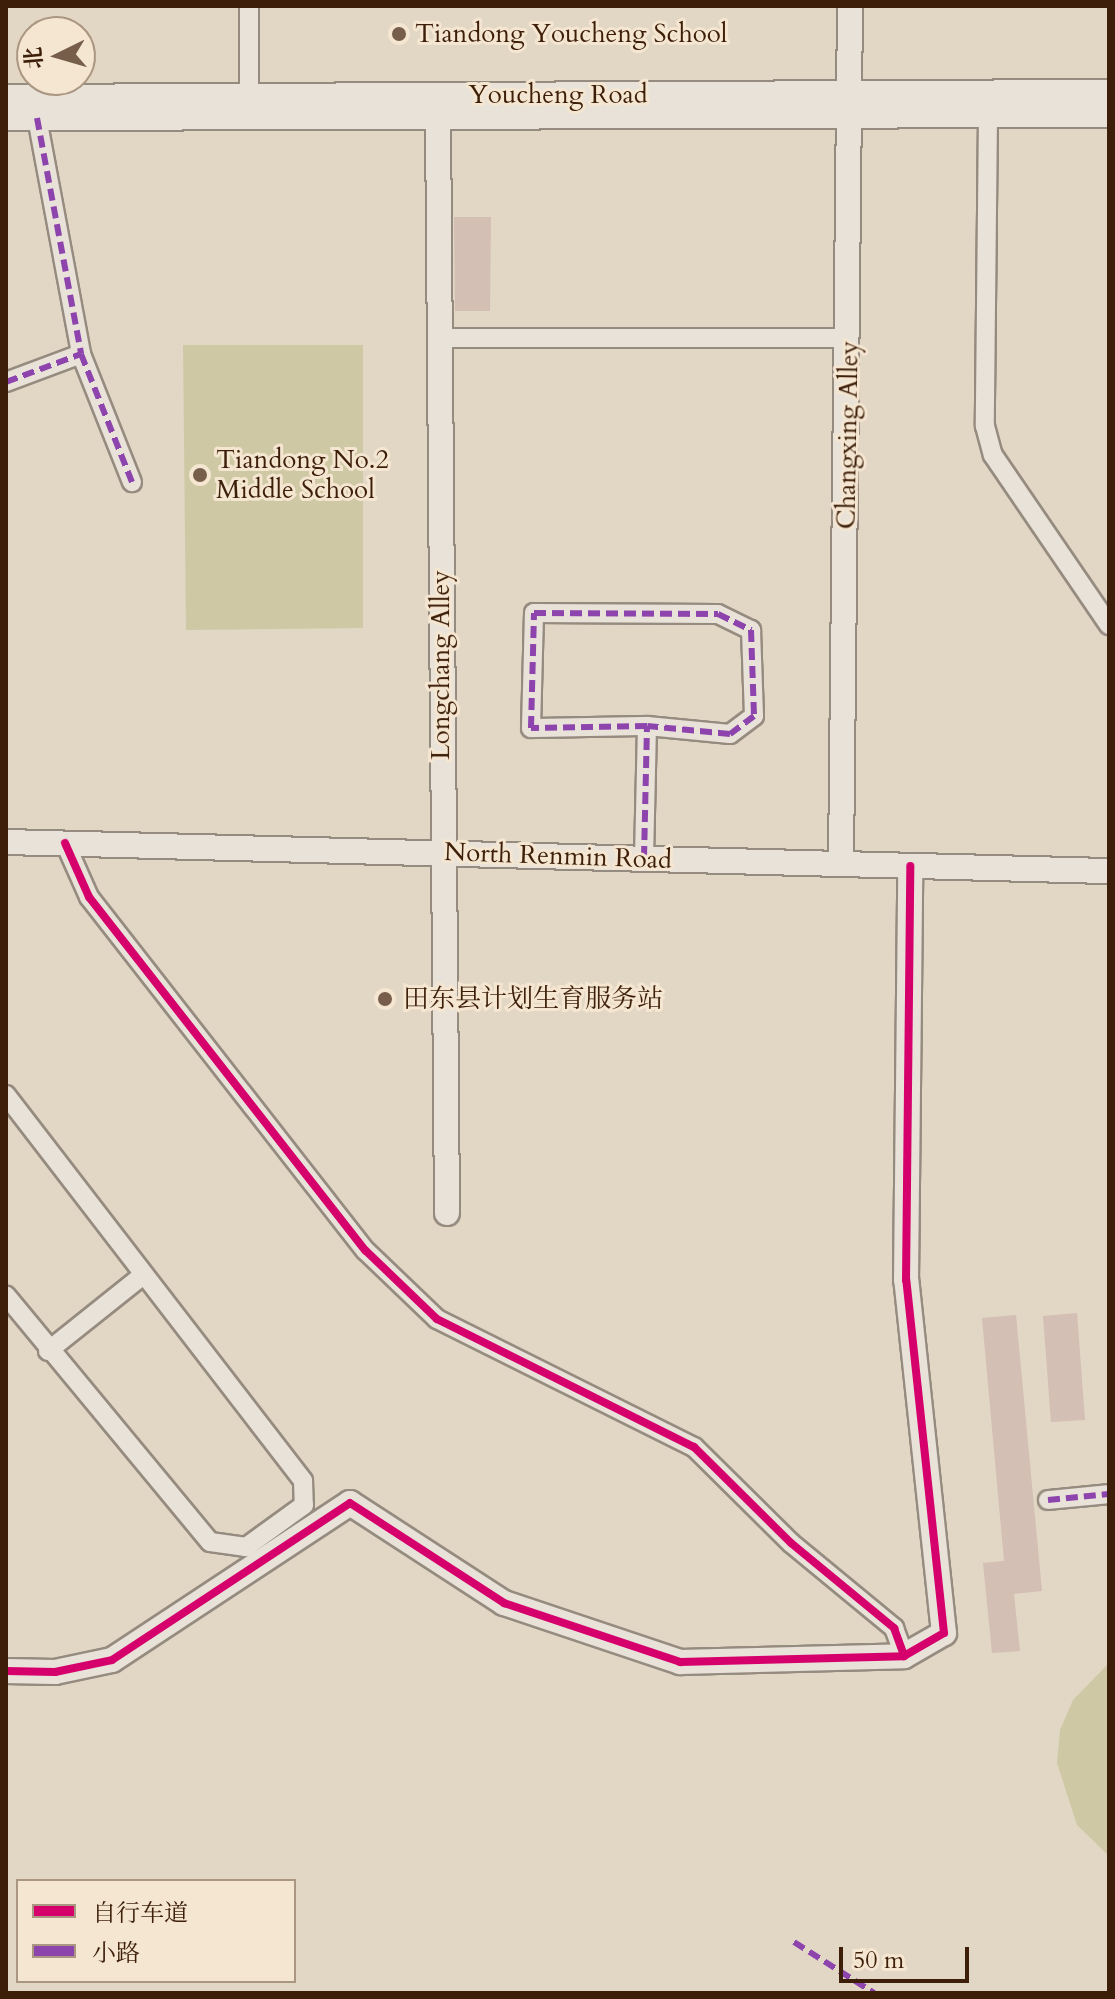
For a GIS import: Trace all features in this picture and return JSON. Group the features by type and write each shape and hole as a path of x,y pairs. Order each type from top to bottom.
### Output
{"street":[{"path":"249,6 249,107"},
{"name":"Changxing Alley","path":"841,864 852,104 850,6"},
{"name":"Youcheng Road","path":"6,97 438,117 852,104 1109,92"},
{"name":"Youcheng Road","path":"6,118 249,107 852,104 988,115 1109,115"},
{"path":"988,115 985,426 993,455 1109,625"},
{"name":"Longchang Alley","path":"438,117 447,1213"},
{"path":"37,118 81,354 132,482"},
{"path":"440,338 849,338"},
{"path":"6,382 81,354"},
{"path":"534,613 718,614 751,630 754,716 730,734 647,726 531,728 534,613"},
{"path":"644,858 647,726"},
{"name":"North Renmin Road","path":"6,842 1109,871"},
{"path":"65,843 89,897 366,1251 437,1319 694,1447 791,1543 894,1628 904,1656"},
{"path":"6,1671 55,1672 112,1660 350,1503 504,1603 680,1662 904,1656 944,1633 906,1280 910,866"},
{"path":"6,1095 142,1276 303,1481 304,1505 246,1547 210,1542 48,1351 6,1295"},
{"path":"48,1351 142,1276"},
{"path":"1048,1500 1109,1494"}],"shaded area":[{"path":"183,345 363,345 363,628 186,630"},
{"path":"1109,1663 1109,1856 1077,1825 1057,1763 1060,1730 1073,1700"}],"building":[{"path":"454,217 491,217 490,311 455,311"},
{"path":"1077,1313 1085,1420 1051,1422 1043,1316"},
{"path":"1016,1315 1042,1591 1014,1594 1020,1651 992,1653 983,1563 1004,1561 982,1318"}],"marked path":[{"path":"37,118 81,354 132,482"},
{"path":"6,382 81,354"},
{"path":"644,858 647,726 531,728 534,613 718,614 751,630 754,716 730,734 647,726"},
{"path":"1048,1500 1109,1494"},
{"path":"794,1942 874,1993"}],"cycle path":[{"path":"65,843 89,897 366,1251 437,1319 694,1447 791,1543 894,1628 904,1656"},
{"path":"6,1671 55,1672 112,1660 350,1503 504,1603 680,1662 904,1656 944,1633 906,1280 910,866"}],"place":[{"name":"Tiandong Youcheng School","path":"399,34"},
{"name":"Tiandong No.2 Middle School","path":"200,475"},
{"name":"田东县计划生育服务站","path":"385,999"}]}
